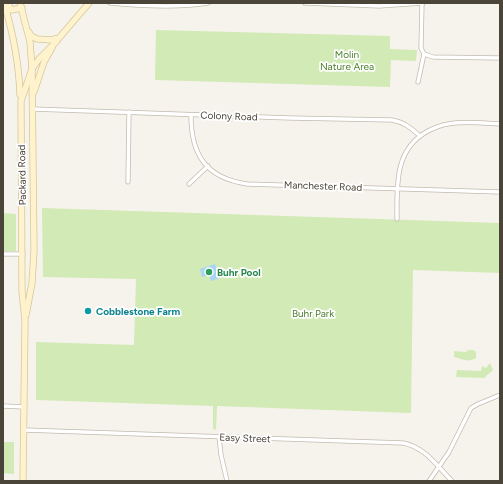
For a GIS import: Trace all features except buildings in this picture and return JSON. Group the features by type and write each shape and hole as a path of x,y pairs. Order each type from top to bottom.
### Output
{"main road":[{"path":"4,3 14,37 18,60 21,101"},
{"path":"8,3 11,10 21,6"},
{"name":"Packard Road","path":"23,481 25,320 22,292 21,101 32,69 39,59 89,3"},
{"name":"Packard Road","path":"21,6 30,42 32,69 34,210 33,268 31,292 25,320"},
{"path":"27,29 32,36 37,39 58,39"},
{"path":"32,98 44,62 58,39"},
{"path":"22,172 25,184 26,209 30,212 34,210"},
{"path":"22,221 25,231 26,271 31,272 33,268"}],"street":[{"path":"110,3 186,6 208,3"},
{"path":"305,3 379,6 423,3 421,48 424,54 418,82"},
{"path":"424,54 433,57 500,58"},
{"name":"Colony Road","path":"32,109 392,120 400,121 420,136"},
{"path":"128,182 129,112"},
{"name":"Manchester Road","path":"191,114 194,145 200,156 220,177 229,180 247,184 500,192"},
{"path":"397,219 399,171 406,153 420,136 434,128 446,124 500,124"},
{"path":"189,184 208,166"},
{"path":"3,254 23,254"},
{"path":"429,481 450,452 471,408 500,395"},
{"path":"3,406 24,407"},
{"name":"Easy Street","path":"24,430 403,442 422,450 452,481"},
{"path":"219,437 221,455 227,481"}],"green space":[{"name":"Molin Nature Area","path":"156,30 390,36 390,49 417,50 416,61 391,60 390,87 155,80"},
{"name":"Buhr Park","path":"42,208 500,223 500,273 413,270 411,413 217,406 216,430 213,429 213,406 36,400 36,342 134,345 136,279 43,277"},
{"path":"3,213 16,214 16,251 3,251"},
{"path":"468,350 473,350 476,352 476,358 463,360 454,357 454,351 466,352"},
{"path":"490,363 493,370 484,378 456,377 457,370 481,371 482,366 486,368"},
{"path":"3,442 14,442 14,474 3,473"}],"water":[{"name":"Buhr Pool","path":"215,264 220,278 211,281 209,275 202,277 200,269"}],"place":[{"name":"Buhr Pool","path":"209,272"},
{"name":"Cobblestone Farm","path":"88,311"}]}
